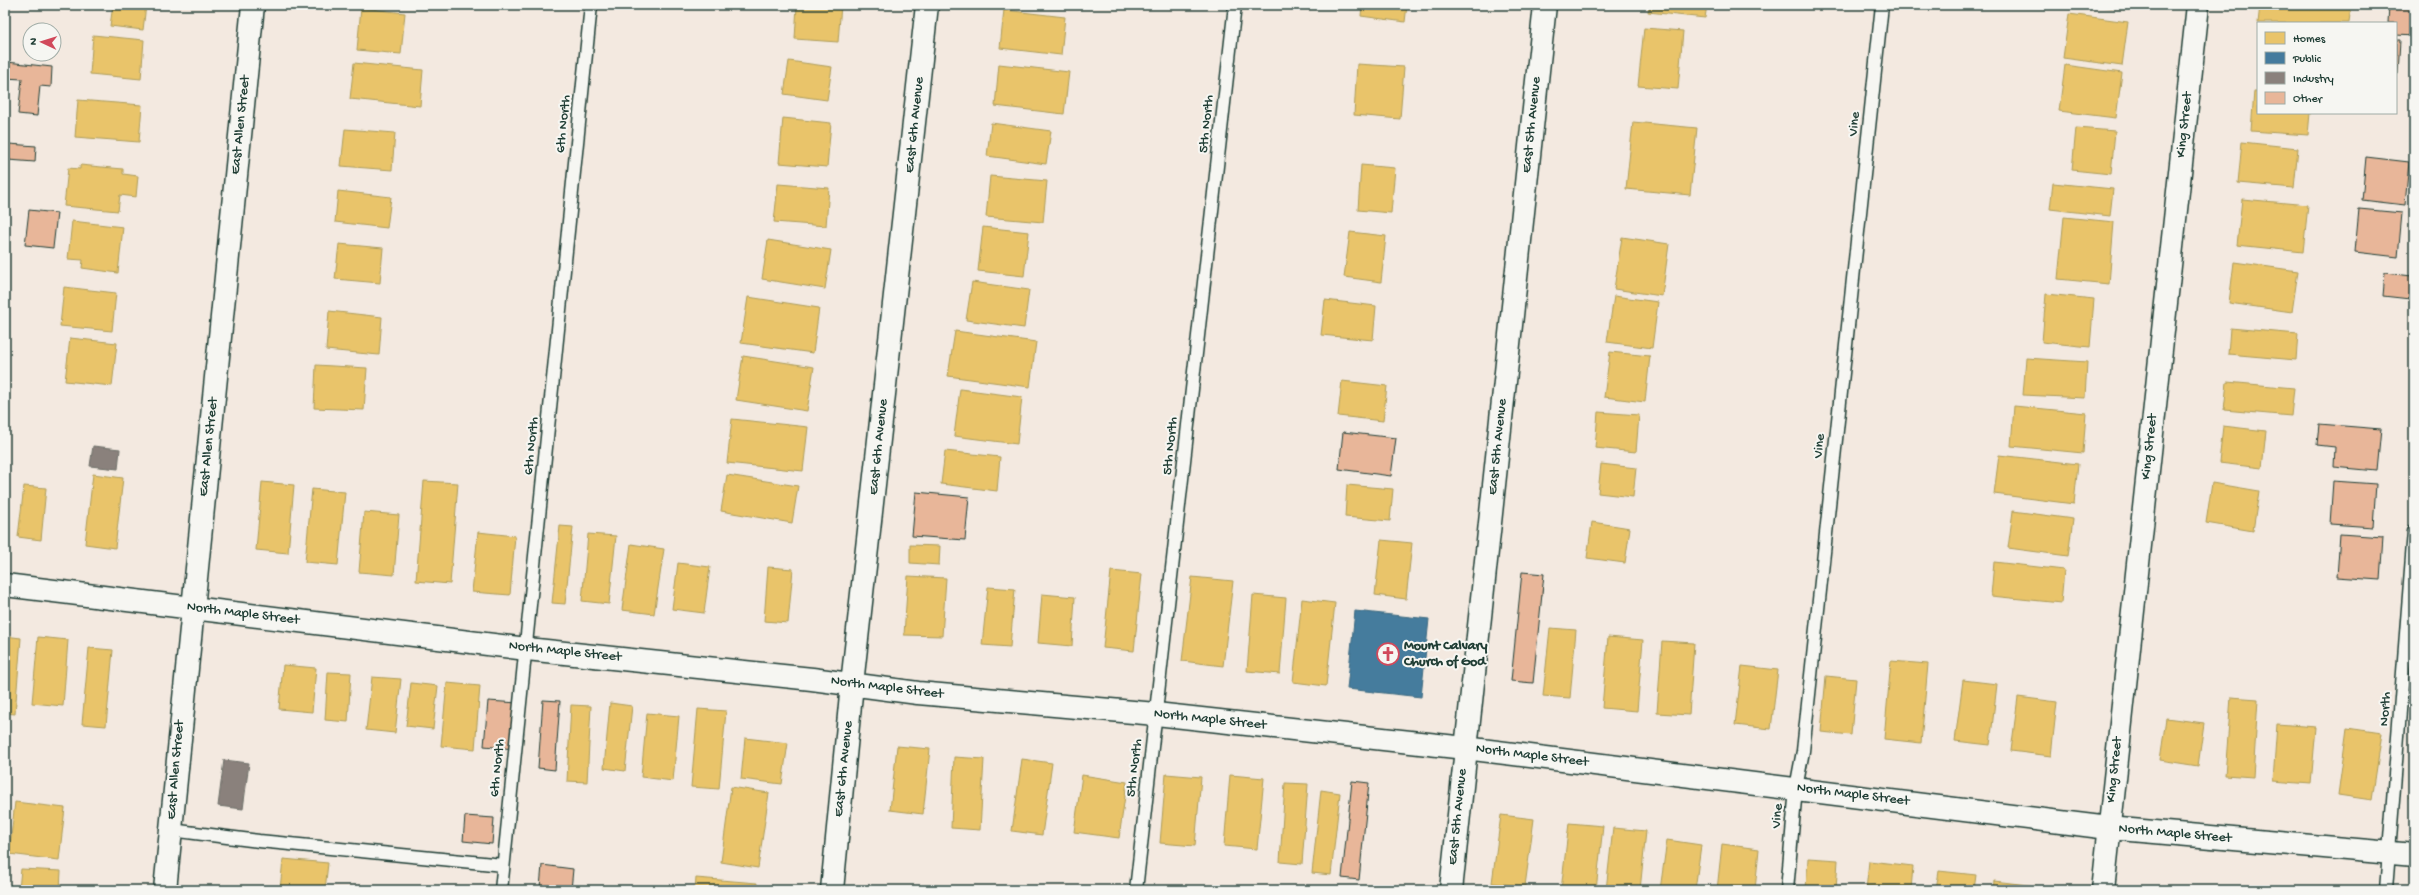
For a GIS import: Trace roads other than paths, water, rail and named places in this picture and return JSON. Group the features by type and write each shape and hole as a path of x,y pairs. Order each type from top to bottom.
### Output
{"street":[{"name":"East Allen Street","path":"165,890 253,5"},
{"name":"East 6th Avenue","path":"832,890 852,684 927,5"},
{"name":"East 5th Avenue","path":"1451,890 1545,5"},
{"name":"King Street","path":"2103,890 2198,5"},
{"name":"North Maple Street","path":"5,585 527,649 852,684 918,693 1156,714 1465,748 2109,828 2414,855"}],"lane":[{"name":"6th North","path":"501,890 527,649 591,5"},
{"name":"5th North","path":"1136,890 1235,5"},
{"name":"Vine","path":"1787,890 1796,788 1803,751 1882,5"},
{"name":"North","path":"2386,890 2414,531"},
{"path":"171,830 259,841 504,865"}],"place":[{"name":"Mount Calvary Church of God","path":"1388,654"}]}
